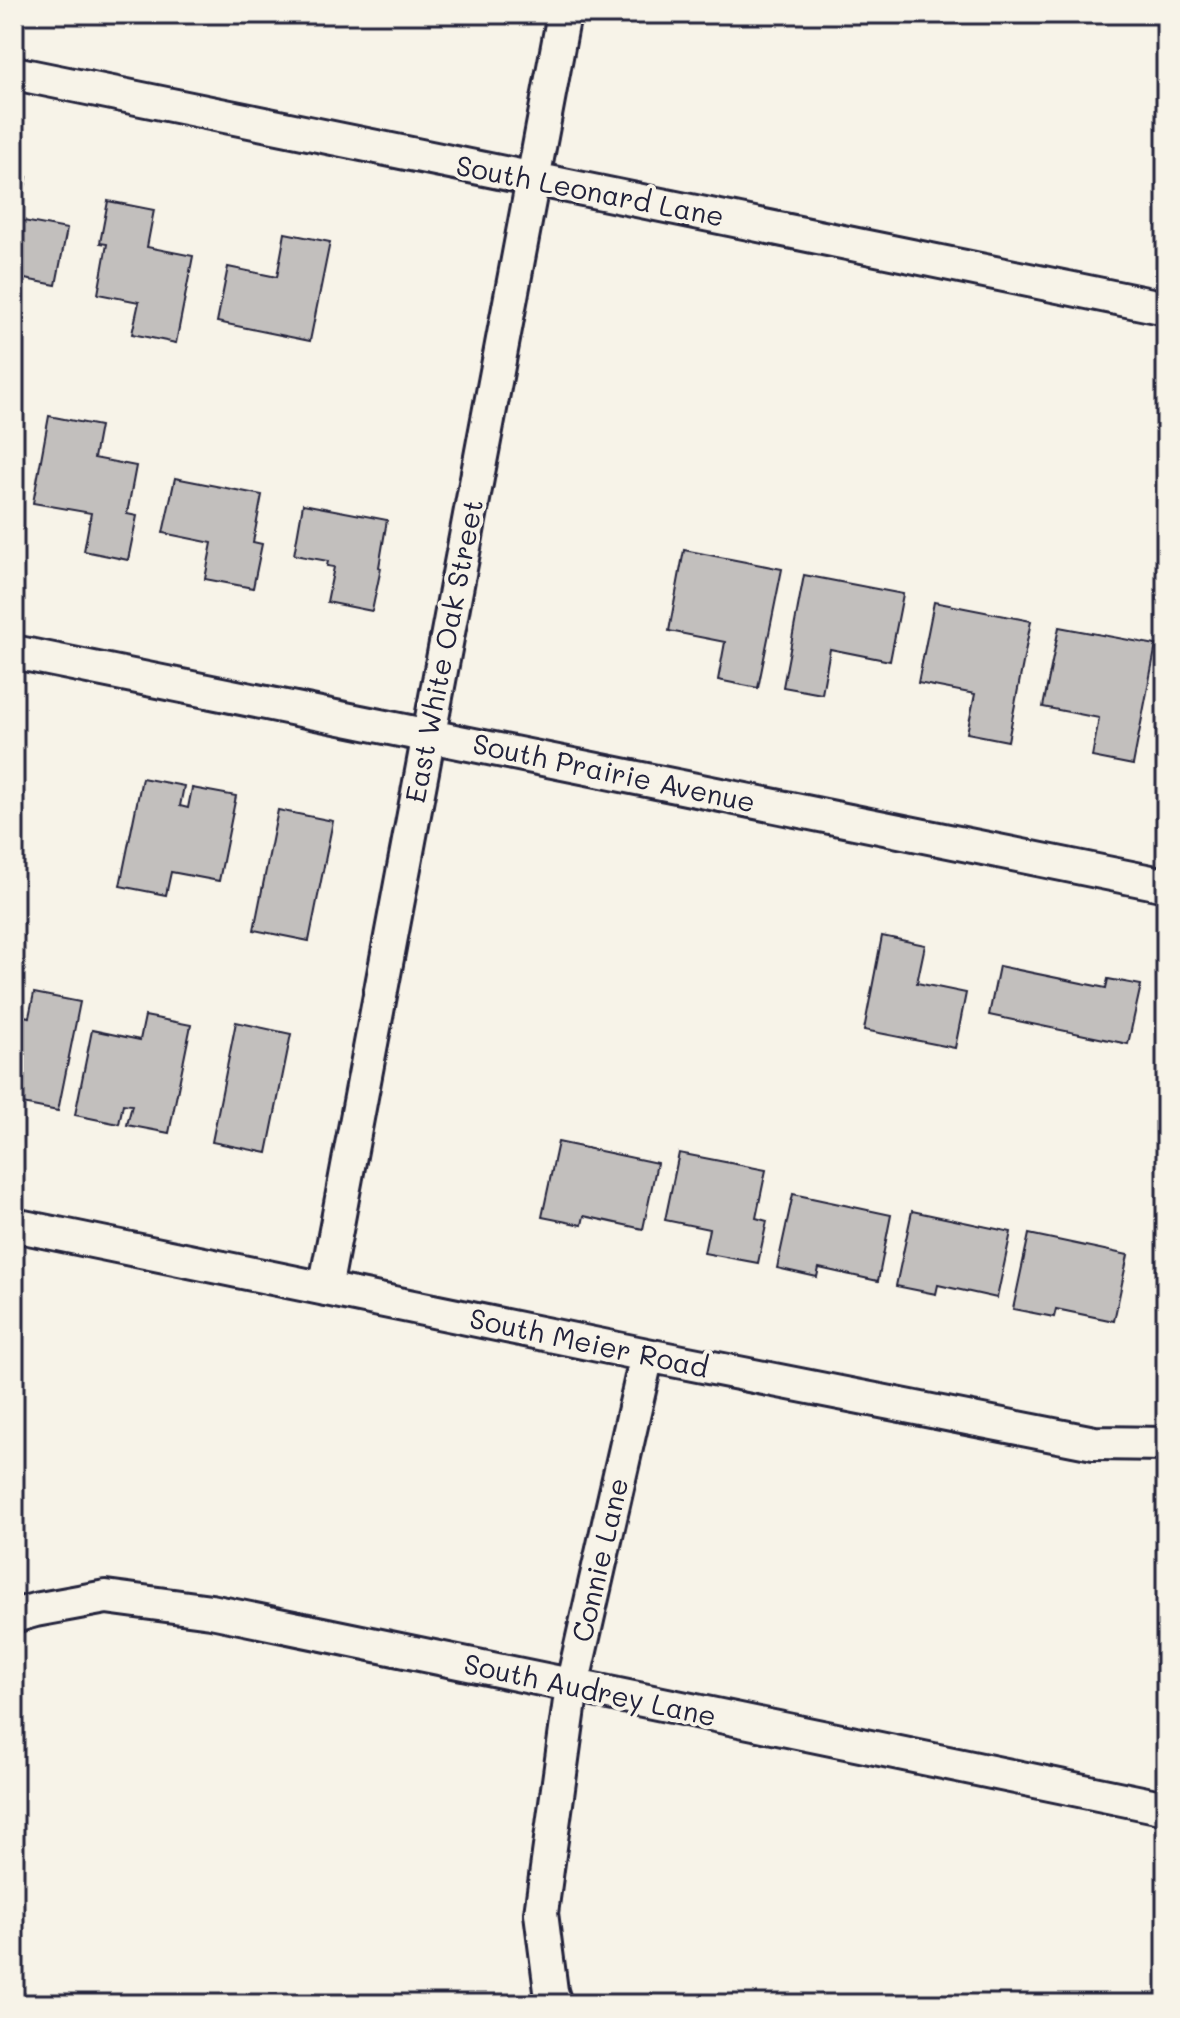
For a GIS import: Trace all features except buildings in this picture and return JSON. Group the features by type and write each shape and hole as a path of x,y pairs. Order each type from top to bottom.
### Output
{"street":[{"name":"East White Oak Street","path":"325,1289 564,14"},
{"name":"South Leonard Lane","path":"14,73 1166,308"},
{"name":"South Prairie Avenue","path":"14,652 1166,885"},
{"name":"South Meier Road","path":"14,1225 1094,1443 1166,1444"},
{"name":"Connie Lane","path":"555,2004 541,1913 572,1686 647,1355"},
{"name":"South Audrey Lane","path":"14,1616 106,1597 211,1611 1166,1808"}]}
